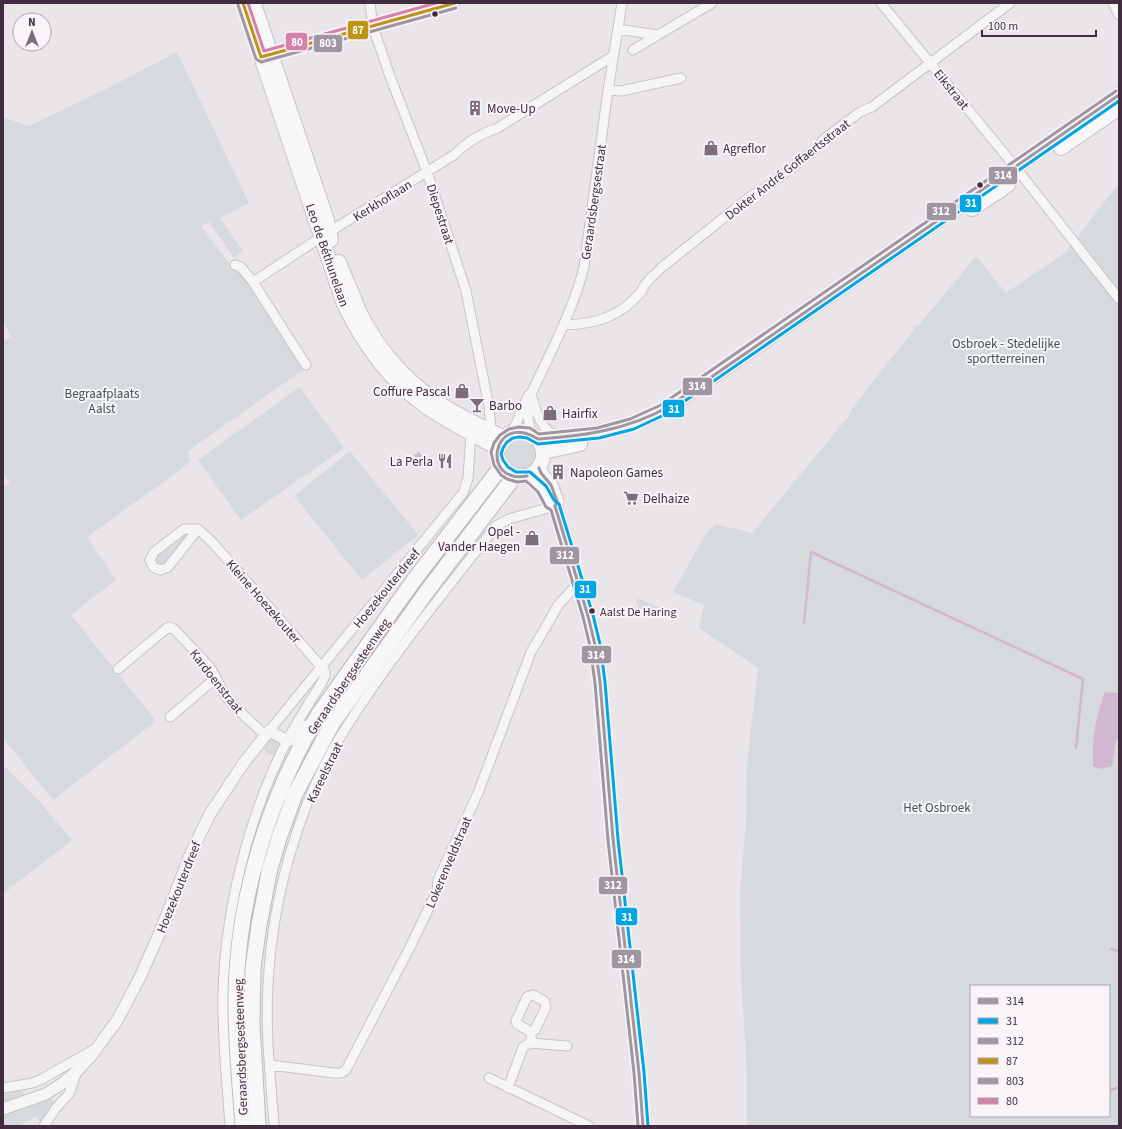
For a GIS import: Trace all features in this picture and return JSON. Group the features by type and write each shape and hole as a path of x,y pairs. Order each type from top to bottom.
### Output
{"highway":[{"name":"Geraardsbergsesteenweg","path":"243,1126 236,992 239,959 247,894 265,831 281,789 318,715 414,580 501,468"},
{"name":"Geraardsbergsesteenweg","path":"258,1126 252,1024 253,968 259,925 270,868 295,794 332,724 428,590 521,477"}],"main road":[{"name":"Leo de Béthunelaan","path":"243,3 266,56"},
{"name":"Leo de Béthunelaan","path":"253,3 266,56 325,235 344,302 355,327 369,349 390,375 423,405 472,433 504,440"},
{"path":"555,506 550,504 542,490 521,477 506,473 501,468 498,464 496,456 504,440 519,431 537,441 619,436 647,426 668,416 1019,171 1119,95"},
{"path":"537,441 613,429 649,417 673,404 1019,171 1119,108"},
{"name":"Leo de Béthunelaan","path":"325,235 348,283 360,314 373,337 402,373 426,394 504,440"},
{"path":"521,477 534,473 542,462 537,441"},
{"path":"539,468 552,488 557,502 555,506 580,586 592,631 600,682 613,839 639,1073 643,1126"}],"street":[{"name":"Diepestraat","path":"370,3 373,27 391,79 427,172 466,291 489,407 491,431"},
{"path":"266,56 455,3"},
{"name":"Geraardsbergsestraat","path":"537,441 528,414 532,395 579,289 584,267 608,90 622,3"},
{"path":"633,50 712,3"},
{"name":"Eikstraat","path":"881,3 1019,171 1119,299"},
{"name":"Dokter André Goffaertsstraat","path":"564,325 585,324 611,316 625,307 641,292 647,282 661,268 751,196 764,189 860,112 872,107 1010,3"},
{"path":"1113,3 1119,15"},
{"path":"618,29 658,35"},
{"name":"Kerkhoflaan","path":"253,282 325,235 454,155 459,150 489,131 496,129 613,56"},
{"path":"608,90 620,91 681,78"},
{"path":"235,266 241,267 253,282 306,365"},
{"path":"532,395 538,415 544,427 549,432 562,438"},
{"name":"Geraardsbergsestraat","path":"504,440 528,396 532,395"},
{"name":"Hoezekouterdreef","path":"3,1109 46,1094 77,1071 97,1048 118,1019 141,975 160,932 191,853 210,814 227,786 267,733 323,672 463,493 468,478 472,433"},
{"name":"Kareelstraat","path":"274,1126 267,1022 268,986 274,927 284,878 294,841 308,802 344,730 386,669 426,615 496,526 509,519 555,506"},
{"path":"184,529 198,529 168,567 160,570 153,567 150,560 154,552 184,529"},
{"name":"Kleine Hoezekouter","path":"198,529 218,549 311,654 323,672"},
{"name":"Lokerenveldstraat","path":"270,1065 334,1074 341,1073 346,1070 411,945 437,891 438,880 478,793 531,652 558,604 572,590 580,586"},
{"name":"Kardoenstraat","path":"118,669 169,627 174,629 209,666 224,694 237,709 267,733"},
{"name":"Hoezekouterdreef","path":"230,1126 223,1025 223,992 224,965 235,892 252,826 277,762 323,672"},
{"path":"170,717 216,678"},
{"path":"267,733 287,741 296,738 308,720 311,717 318,715"},
{"path":"531,1032 531,1043"},
{"path":"508,1088 523,1047 531,1043 568,1046"},
{"name":"Hoezekouterdreef","path":"3,1088 32,1083 40,1080 97,1048"},
{"name":"Hoezekouterdreef","path":"44,1126 56,1108 69,1094 77,1071"},
{"path":"489,1078 589,1126"}],"green space":[{"name":"Begraafplaats Aalst","path":"177,52 249,203 220,218 243,251 234,258 209,222 201,226 236,272 241,269 304,369 188,451 190,461 180,470 87,537 116,580 71,615 156,721 53,800 3,738 3,487 10,483 3,472 3,341 11,337 3,321 3,117 29,126 110,87"},
{"name":"Het Osbroek","path":"1119,183 1119,1126 747,1126 747,1075 741,984 740,892 746,823 747,764 758,668 699,628 704,605 673,592 706,533 716,524 752,533 848,417 853,407 917,325 918,326 976,256 1006,293 1062,255"},
{"path":"300,387 344,448 241,520 198,460"},
{"path":"517,437 523,437 532,442 536,448 536,460 532,466 523,471 517,471 508,466 503,457 503,451 508,442"},
{"path":"350,451 418,535 362,580 294,496"},
{"path":"185,533 190,533 166,565 161,565 156,561 156,555"},
{"path":"636,598 670,612 641,614"},
{"path":"272,739 278,741 280,747 278,753 272,755 266,753 264,747 266,741"},
{"path":"3,765 39,801 72,840 3,894"},
{"path":"23,1090 25,1097 3,1104 3,1091"},
{"path":"51,1096 54,1104 41,1124 36,1117 17,1126 3,1126 3,1113"}],"shaded area":[{"path":"419,452 426,461 420,464 414,455"},
{"path":"1105,692 1119,693 1119,737 1116,741 1112,766 1101,769 1093,766 1093,746 1095,728"}],"waterway":[{"path":"804,623 811,552 1083,679 1076,748"},
{"path":"1111,949 1119,951"},
{"path":"1110,1091 1119,1087"}],"transit line":[{"name":"87","path":"243,3 261,57"},
{"name":"80","path":"248,3 264,51 436,3"},
{"name":"87","path":"261,57 455,3"},
{"name":"803","path":"238,5 256,59 261,62 456,8"},
{"name":"312","path":"638,1126 634,1073 608,840 595,683 590,646 583,617 551,510 546,507 538,492 526,481 517,482 507,479 501,475 494,465 491,452 494,443 500,435 509,429 519,427 530,428 539,434 597,428 630,419 661,405 1116,91"},
{"name":"314","path":"538,439 589,434 637,421 668,407 1119,95"},
{"name":"31","path":"648,1126 644,1072 618,839 605,682 600,644 593,615 559,504 554,500 546,486 530,472 516,472 508,467 501,454 503,448 507,442 513,438 520,437 527,438 538,444 599,438 634,429 666,414 1119,101"},
{"name":"314","path":"527,476 512,476 502,470 498,461 498,450 502,440 510,434 522,433 538,439"},
{"name":"314","path":"539,468 541,473 551,485 557,501 555,506 588,616 595,645 600,682 613,839 639,1073 643,1126"}],"place":[{"name":"Move-Up","path":"475,108"},
{"name":"Agreflor","path":"711,148"},
{"name":"Coffure Pascal","path":"462,391"},
{"name":"Barbo","path":"477,405"},
{"name":"Hairfix","path":"550,413"},
{"name":"La Perla","path":"445,461"},
{"name":"Napoleon Games","path":"558,472"},
{"name":"Delhaize","path":"631,498"},
{"name":"Opel - Vander Haegen","path":"532,538"},
{"name":"Aalst De Haring","path":"592,611"}],"park label":[{"name":"Osbroek - Stedelijke sportterreinen","path":"1006,350"}]}
